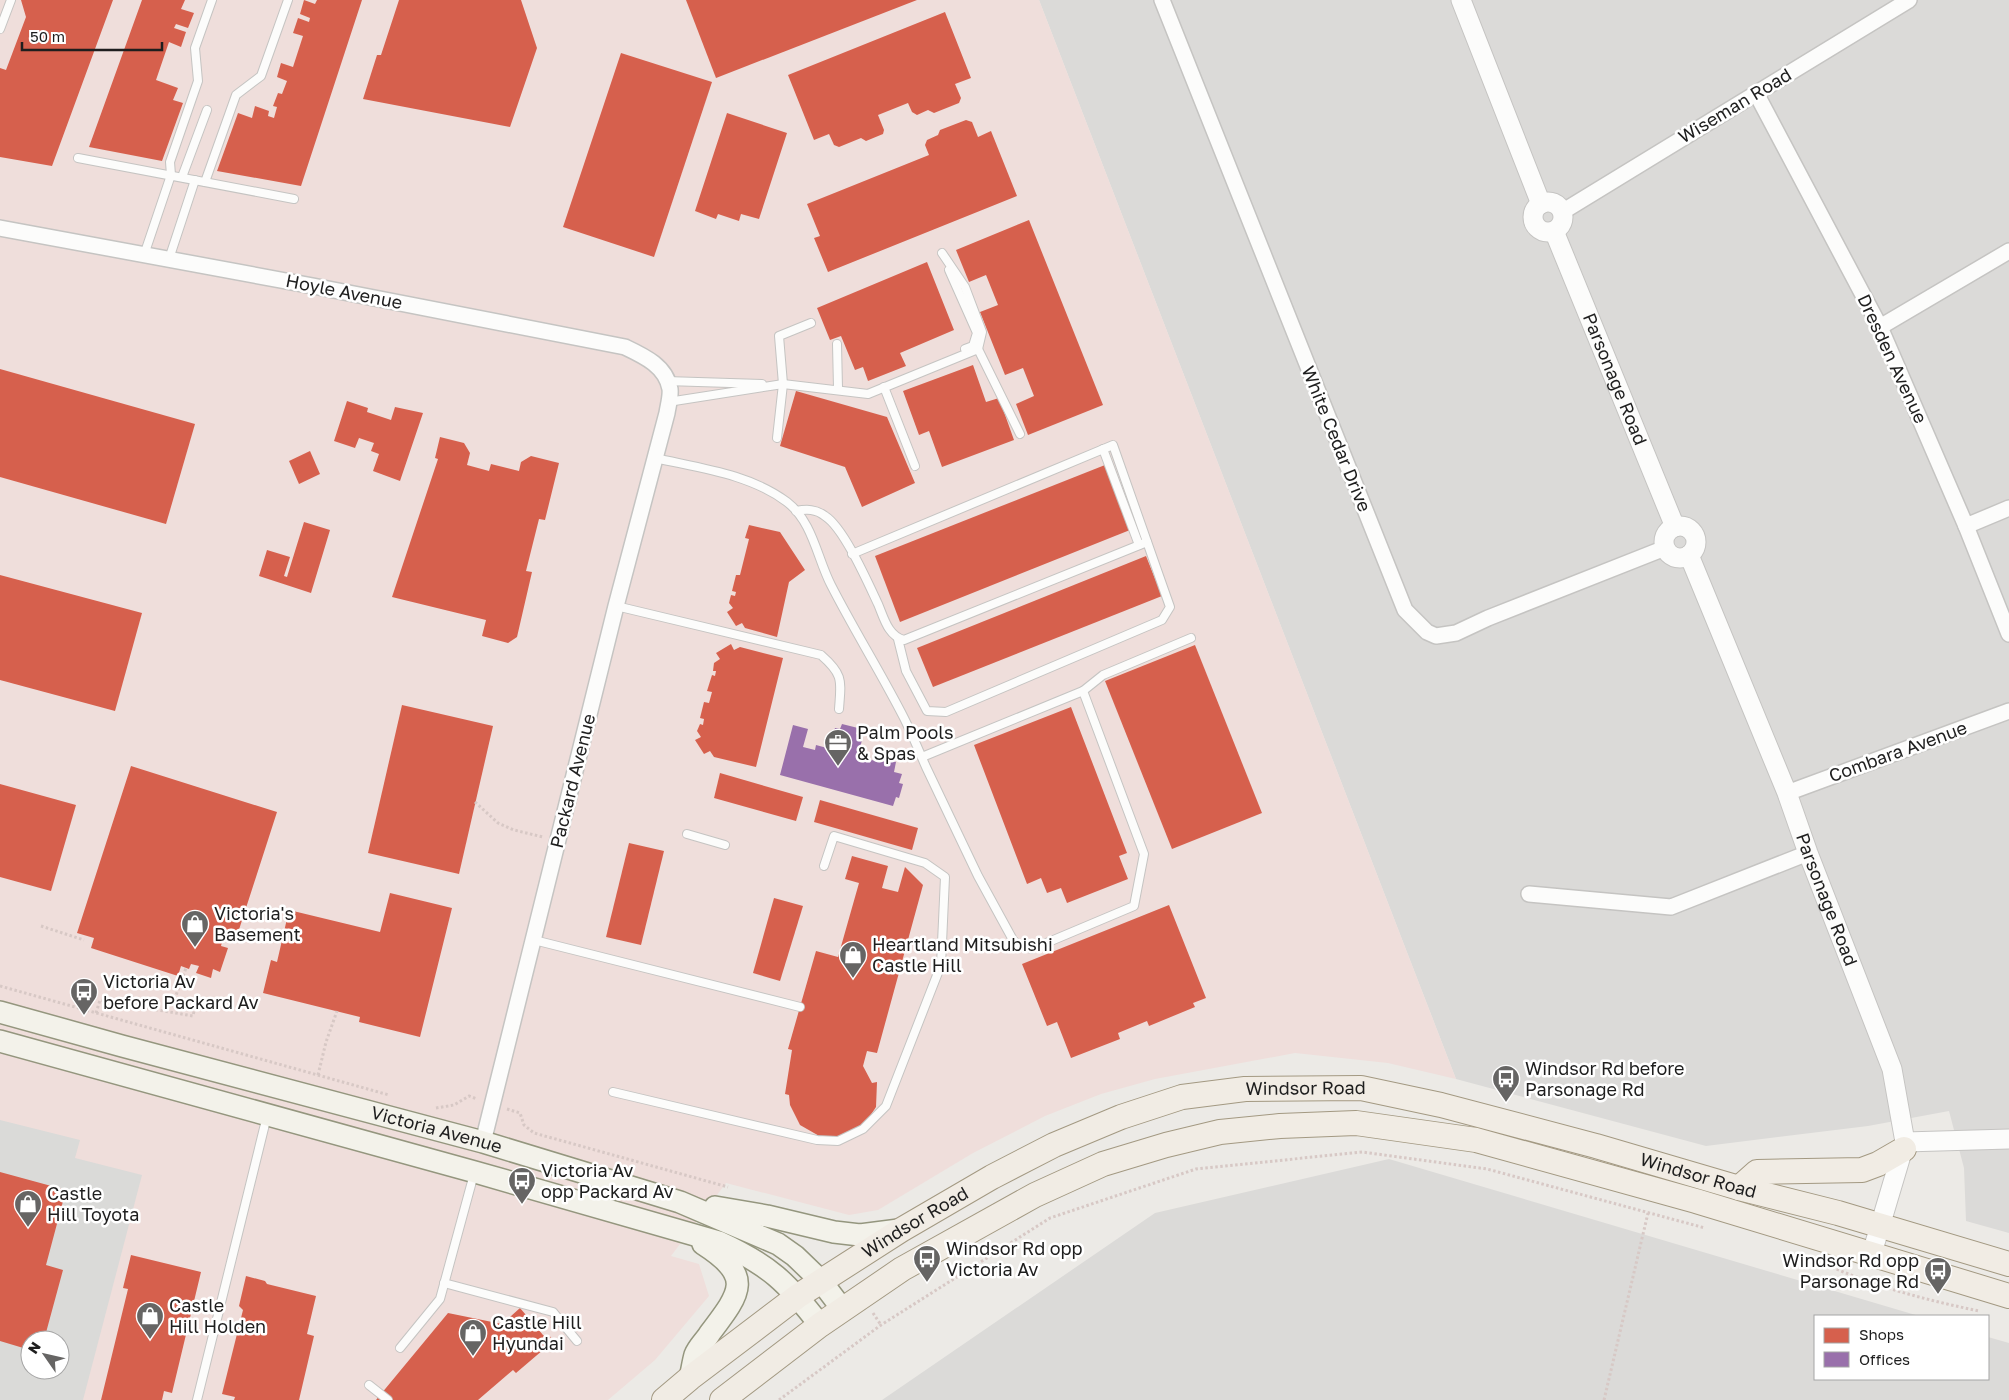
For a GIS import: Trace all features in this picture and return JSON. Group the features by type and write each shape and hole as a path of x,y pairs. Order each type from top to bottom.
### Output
{"main road":[{"name":"Victoria Avenue","path":"0,1012 483,1142 680,1202 778,1244 795,1256 821,1281 843,1310"},
{"name":"Victoria Avenue","path":"0,1041 268,1114 719,1242 745,1254 767,1268 798,1296 820,1325"},
{"path":"115,1072 122,1046"},
{"path":"268,1114 274,1087"},
{"name":"Windsor Road","path":"664,1400 798,1296 901,1230 992,1177 1054,1145 1104,1124 1182,1097 1245,1088 1361,1088 1450,1107 1596,1146 1739,1188 1880,1224 2009,1264"},
{"name":"Windsor Road","path":"722,1400 820,1325 918,1260 1035,1196 1103,1164 1166,1145 1220,1132 1280,1126 1356,1123 1476,1140 1696,1201 2009,1296"},
{"name":"Packard Avenue","path":"475,1172 483,1142"},
{"path":"1739,1188 1757,1172 1862,1170 1878,1164 1904,1146"},
{"path":"680,1202 767,1216 834,1232 860,1235 901,1230"},
{"path":"684,1232 724,1260 734,1269 738,1279 737,1289 728,1308 695,1354 690,1378"}],"street":[{"name":"White Cedar Drive","path":"1162,0 1405,610 1427,632 1436,636 1456,633 1488,618 1665,548"},
{"path":"1461,0 1541,204"},
{"name":"Wiseman Road","path":"1562,212 1908,0"},
{"name":"Dresden Avenue","path":"1756,93 1880,327 1966,526 2009,634"},
{"path":"1551,202 1556,204 1562,212 1562,220 1554,230 1544,232 1533,221 1534,211 1541,204 1551,202"},
{"name":"Hoyle Avenue","path":"0,228 625,347 645,357 662,370 668,391"},
{"name":"Parsonage Road","path":"1554,230 1675,527"},
{"path":"1880,327 2009,251"},
{"name":"Packard Avenue","path":"483,1142 616,606 667,413 668,391"},
{"path":"1966,526 2009,508"},
{"path":"1675,527 1686,527 1694,535 1695,546 1689,555 1684,558 1668,553 1665,548 1666,536 1669,530 1675,527"},
{"name":"Parsonage Road","path":"1689,555 1787,793 1808,853 1892,1069 1904,1146 1872,1253"},
{"name":"Combara Avenue","path":"1787,793 2009,711"},
{"path":"1529,894 1671,906 1808,853"},
{"path":"1904,1146 2009,1139"}],"lane":[{"path":"0,29 10,0"},
{"path":"144,254 171,175 170,162 198,80 195,48 212,0"},
{"path":"205,182 236,95 261,76 288,0"},
{"path":"182,177 207,110"},
{"path":"78,158 294,199"},
{"path":"169,259 195,180"},
{"path":"668,391 782,384 867,390 973,346 977,333 942,253 965,287 982,332 978,349 1020,434"},
{"path":"776,438 782,384 779,336 811,323"},
{"path":"837,344 838,388"},
{"path":"668,391 782,384 868,394 978,349"},
{"path":"884,387 916,466"},
{"path":"852,554 1112,445 1143,543 1170,606 1162,620 946,712 927,710 906,671 898,639"},
{"path":"655,458 726,474 764,487 788,503 803,519 830,584 905,719 978,876 1013,940 1020,946 1032,949 1134,906 1144,854 1083,691"},
{"path":"796,511 810,510 830,519 852,554 891,633 898,639 904,640 1143,543"},
{"path":"616,606 821,655 836,668 840,681 839,709"},
{"path":"922,757 1083,691 1103,674 1191,638"},
{"path":"687,834 725,845"},
{"path":"613,1092 817,1140 838,1141 863,1129 886,1106 940,966 945,877 925,863 834,836 824,866"},
{"path":"534,940 800,1007"},
{"path":"197,1400 268,1114"},
{"path":"400,1348 440,1299 475,1172"},
{"path":"444,1283 553,1312 577,1341"},
{"path":"369,1385 388,1400"}],"path":[{"path":"475,802 498,823 514,830 559,840"},
{"path":"41,926 84,940"},
{"path":"96,1013 100,1000 193,1016 194,1011 170,1002 170,999 181,1002 175,998 186,968"},
{"path":"0,986 392,1095"},
{"path":"318,1075 326,1042 337,1011"},
{"path":"430,1106 439,1108 454,1106 469,1096"},
{"path":"520,1113 524,1125 534,1134 729,1188"},
{"path":"779,1400 881,1325 1050,1218 1196,1168 1362,1152 1488,1169 1706,1228"},
{"path":"1604,1400 1648,1213"},
{"path":"1818,1261 1863,1279 1942,1303 1980,1311"}],"shaded area":[{"path":"0,0 1039,0 1456,1079 1388,1063 1295,1053 1155,1079 1101,1094 1045,1116 973,1153 878,1210 849,1215 726,1183 671,1256 699,1264 709,1296 655,1360 608,1400 0,1400"},
{"path":"1039,0 2009,0 2009,1233 1966,1221 1964,1168 1949,1111 1868,1126 1706,1146 1456,1079"},
{"path":"0,1120 80,1140 75,1158 142,1175 83,1400 0,1400"},
{"path":"1389,1159 1916,1315 1814,1315 1814,1380 1989,1380 1989,1337 2009,1343 2009,1400 882,1400 1155,1213"}],"building: Shops":[{"path":"21,0 113,0 52,166 0,157 0,68 6,70 26,17"},
{"path":"142,0 185,0 181,9 194,13 188,28 176,24 174,28 186,32 181,47 169,42 156,80 178,88 173,100 183,103 162,161 89,147"},
{"path":"304,0 315,4 317,0 362,0 301,186 217,171 238,113 252,118 255,106 269,111 268,116 274,118 277,107 273,106 278,93 282,94 287,81 277,77 281,63 293,67 303,36 293,33 298,18 309,22 310,18 300,14"},
{"path":"399,0 521,0 537,48 510,127 363,99 377,55 381,55"},
{"path":"686,0 917,0 716,78"},
{"path":"945,12 971,78 955,84 961,98 959,103 934,113 928,110 917,115 912,112 908,103 878,115 884,130 883,134 866,141 861,138 839,147 834,145 829,134 814,140 788,75"},
{"path":"621,53 712,82 654,257 563,227"},
{"path":"727,113 787,133 759,219 741,214 739,221 718,214 716,219 695,211"},
{"path":"966,120 972,122 978,137 991,131 1017,196 828,272 814,238 820,236 807,204 929,155 925,145 927,140 938,135 940,130"},
{"path":"1029,220 1103,405 1028,435 1016,404 1034,396 1023,368 1005,375 980,312 998,305 986,275 969,282 956,250"},
{"path":"927,262 954,330 900,353 906,366 868,381 863,367 855,370 841,336 830,340 817,308"},
{"path":"973,365 986,402 999,398 1014,440 942,467 929,431 919,435 903,391"},
{"path":"0,369 195,424 166,524 0,477"},
{"path":"796,391 887,417 915,483 862,507 845,467 780,446"},
{"path":"347,401 368,408 367,412 391,420 395,407 423,413 400,481 373,471 379,454 371,451 374,443 359,438 355,448 334,441"},
{"path":"440,437 464,443 470,453 467,465 489,471 491,464 519,471 521,462 531,456 559,463 545,520 539,519 526,571 532,572 517,637 508,643 482,636 486,620 392,597 438,459 435,458"},
{"path":"310,451 320,474 299,484 289,461"},
{"path":"1105,465 1130,530 900,622 875,556"},
{"path":"304,522 330,530 311,593 259,576 267,550 290,557 284,576 287,577"},
{"path":"749,525 780,532 805,570 789,582 777,637 745,628 742,623 736,626 727,612 733,608 729,603 731,595 735,596 736,592 732,591 736,575 740,575 749,539 745,538"},
{"path":"1146,556 1162,596 933,687 917,648"},
{"path":"0,575 142,613 115,711 0,680"},
{"path":"731,644 734,650 740,647 783,658 756,767 714,757 710,751 704,754 695,740 701,737 697,731 700,724 703,725 704,719 700,718 704,702 709,703 712,692 707,691 712,675 715,676 716,671 713,671 714,663 720,659 716,653"},
{"path":"1195,645 1262,813 1172,849 1105,681"},
{"path":"402,705 493,726 459,874 368,853"},
{"path":"1071,707 1127,853 1119,856 1128,879 1067,903 1061,888 1047,893 1041,878 1027,884 974,745"},
{"path":"131,766 277,812 235,942 223,938 221,946 228,948 220,972 213,969 211,978 196,973 199,966 191,964 189,969 181,966 178,976 91,948 94,938 77,933"},
{"path":"720,773 803,797 796,821 714,798"},
{"path":"0,784 76,805 51,891 0,877"},
{"path":"820,800 918,828 912,850 814,822"},
{"path":"629,843 664,851 641,945 606,937"},
{"name":"Heartland Mitsubishi Castle Hill","path":"852,856 888,866 882,888 898,892 905,867 923,885 877,1053 867,1051 863,1066 872,1083 877,1082 876,1107 864,1125 845,1137 821,1137 800,1125 790,1105 789,1095 785,1094 792,1050 788,1049 816,951 838,957 859,883 845,879"},
{"path":"390,893 452,908 420,1037 359,1022 360,1017 263,993 271,960 277,962 289,910 380,932"},
{"path":"774,898 803,906 780,981 753,973"},
{"path":"1169,905 1206,998 1193,1003 1195,1007 1149,1026 1147,1021 1118,1033 1120,1039 1071,1058 1057,1022 1047,1026 1022,964"},
{"name":"Castle Hill Toyota","path":"0,1172 66,1190 46,1265 63,1270 47,1330 20,1330 20,1347 0,1341"},
{"name":"Castle Hill Holden","path":"131,1255 201,1272 172,1393 164,1391 162,1400 101,1400 128,1289 123,1288"},
{"path":"246,1276 265,1281 267,1284 316,1296 307,1334 314,1336 299,1400 234,1400 235,1397 222,1394 243,1310 239,1306"},
{"name":"Castle Hill Hyundai","path":"520,1308 543,1335 551,1337 548,1340 550,1344 516,1373 513,1370 478,1400 376,1400 448,1313 502,1324"}],"building: Offices":[{"name":"Palm Pools & Spas","path":"842,724 858,728 856,734 861,735 860,739 862,740 858,756 879,762 880,758 896,762 894,772 902,774 899,783 903,784 899,798 896,797 893,806 780,775 793,725 808,729 803,747 815,750 816,745 827,748 832,730 834,731 835,728 840,729"}],"place":[{"name":"Palm Pools & Spas","path":"838,767"},
{"name":"Victoria's Basement","path":"195,948"},
{"name":"Heartland Mitsubishi Castle Hill","path":"853,979"},
{"name":"Victoria Av before Packard Av","path":"84,1016"},
{"name":"Windsor Rd before Parsonage Rd","path":"1506,1103"},
{"name":"Victoria Av opp Packard Av","path":"522,1205"},
{"name":"Castle Hill Toyota","path":"28,1228"},
{"name":"Windsor Rd opp Victoria Av","path":"927,1283"},
{"name":"Windsor Rd opp Parsonage Rd","path":"1938,1295"},
{"name":"Castle Hill Holden","path":"150,1340"},
{"name":"Castle Hill Hyundai","path":"473,1357"}]}
